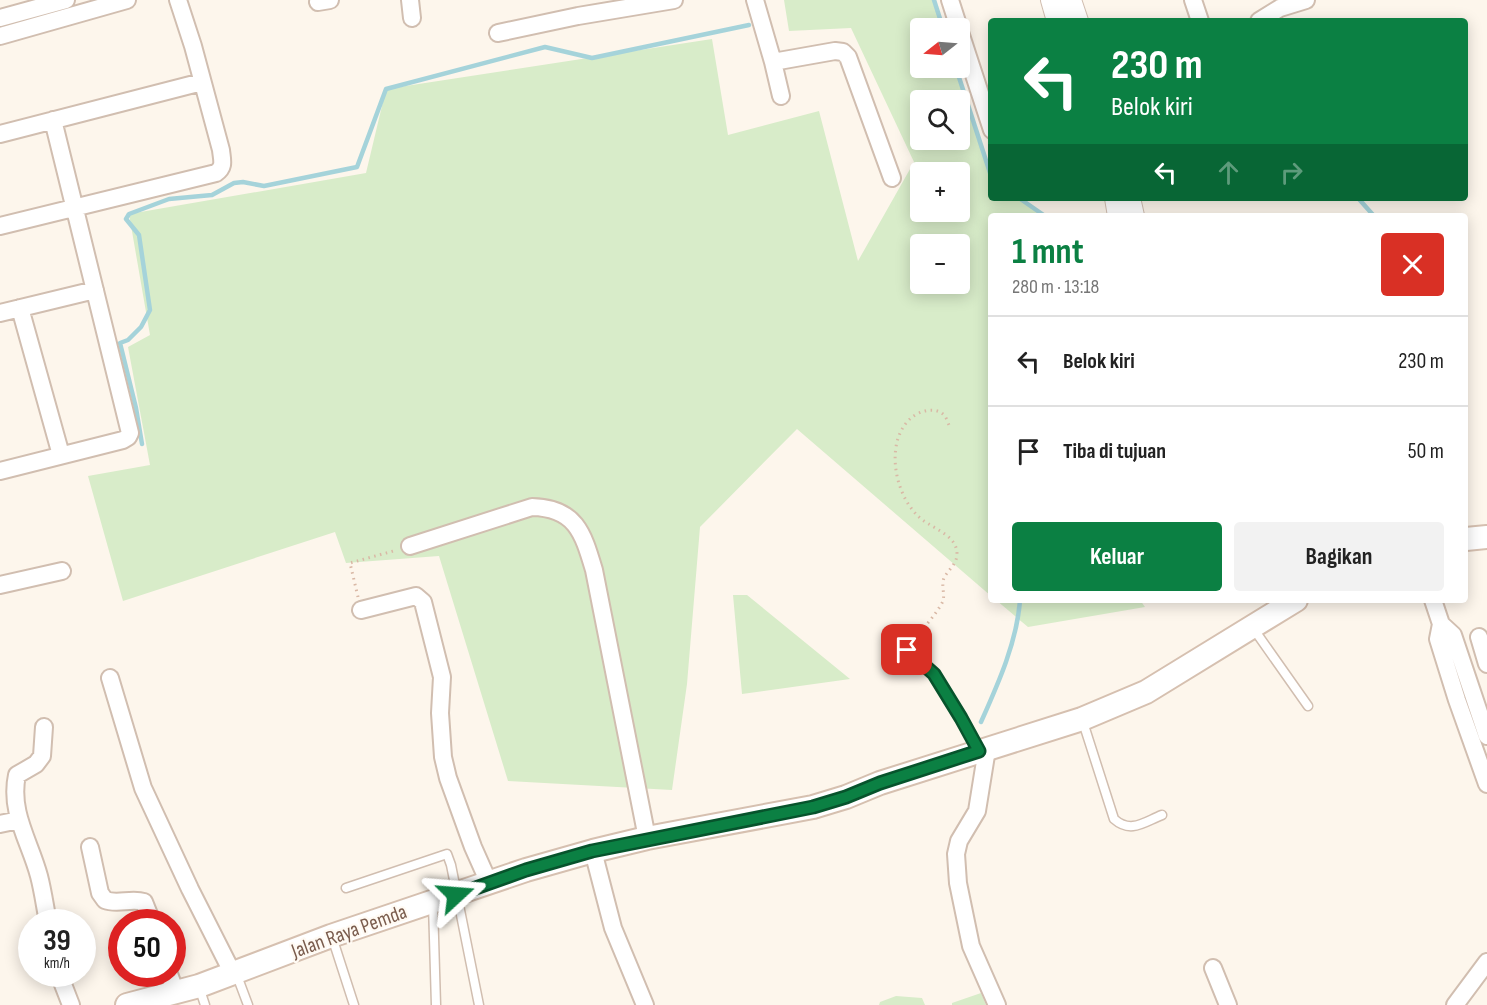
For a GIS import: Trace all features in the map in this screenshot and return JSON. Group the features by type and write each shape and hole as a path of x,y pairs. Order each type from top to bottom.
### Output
{"main road":[{"path":"1468,539 1487,537"},
{"name":"Jalan Raya Pemda","path":"181,987 202,996 234,973 332,936 526,870 647,838 813,807 880,783 1082,719 1146,692 1291,603"},
{"name":"Jalan Raya Pemda","path":"127,1005 164,987"}],"street":[{"path":"0,18 66,0"},
{"path":"0,36 128,0"},
{"path":"0,226 221,170 223,165 221,150 178,0"},
{"path":"410,0 412,18"},
{"path":"498,33 578,16 674,0"},
{"path":"755,0 781,96"},
{"path":"950,0 955,18"},
{"path":"1051,0 1056,18"},
{"path":"1071,0 1077,18"},
{"path":"1193,0 1199,18"},
{"path":"1263,18 1279,4 1306,0"},
{"path":"773,62 835,51 843,52 848,57 892,178"},
{"path":"970,63 988,118"},
{"path":"0,134 202,82"},
{"path":"0,471 123,440 130,433 53,120"},
{"path":"0,313 95,290"},
{"path":"20,308 61,455"},
{"path":"410,546 532,507 544,507 565,514 577,525 584,537 594,570 647,838"},
{"path":"0,585 62,571"},
{"path":"361,610 416,597 423,602 442,677 440,723 443,757 448,778 473,847 489,883"},
{"path":"1434,603 1442,624 1453,635 1487,736"},
{"path":"1442,624 1438,639 1487,784"},
{"path":"1479,637 1487,664"},
{"path":"110,678 142,788 190,889 234,973"},
{"path":"44,727 42,756 36,764 17,775 15,785 18,820 39,875 46,909"},
{"path":"983,750 977,811 959,841 956,854 958,883 971,946 997,1005"},
{"path":"0,824 18,820"},
{"path":"90,848 100,893 105,900 111,903 138,900 144,902 147,909"},
{"path":"592,851 613,928 645,1005"},
{"path":"1455,1005 1487,962"},
{"path":"1213,968 1228,1005"},
{"path":"64,987 70,1005"}],"lane":[{"path":"1252,626 1308,706"},
{"path":"907,650 934,674 983,750"},
{"path":"1082,719 1114,819 1122,826 1130,828 1162,815"},
{"path":"346,888 444,854 448,856 452,865 479,1005"},
{"path":"432,902 436,1005"},
{"path":"332,936 354,1005"},
{"path":"234,973 248,1005"}],"path":[{"path":"907,650 943,600 943,581 956,562 958,553 953,541 947,535 917,516 905,500 895,466 897,442 902,425 916,413 933,410 944,414 950,427"},
{"path":"361,610 350,563 410,546"}],"green space":[{"path":"784,0 933,0 939,18 910,18 910,78 958,78 962,90 910,90 910,150 970,150 970,114 988,170 988,201 1026,201 1044,213 988,213 988,593 797,429 700,527 687,684 672,790 508,781 439,556 346,563 335,532 123,601 88,476 150,465 128,347 150,335 129,214 366,173 386,89 712,39 728,135 819,111 858,261 910,169 910,222 970,222 970,162 914,162 851,28 789,31"},
{"path":"733,595 747,595 850,679 742,694"},
{"path":"1000,603 1142,603 1145,607 1028,627"},
{"path":"981,993 986,1005 952,1005 952,1003"},
{"path":"896,996 922,998 925,1005 879,1005 880,1002"}],"waterway":[{"path":"934,0 940,18"},
{"path":"142,444 120,343 128,340 141,327 150,310 139,235 126,219 129,214 169,199 212,195 234,183 243,182 264,186 357,167 386,89 545,47 592,58 749,25"},
{"path":"959,78 988,167"},
{"path":"1023,201 1041,213"},
{"path":"1361,201 1371,213"},
{"path":"981,722 1011,647 1020,603"}],"route":[{"path":"456,895 526,870 592,851 647,838 813,807 979,751 934,674 907,650"}]}
